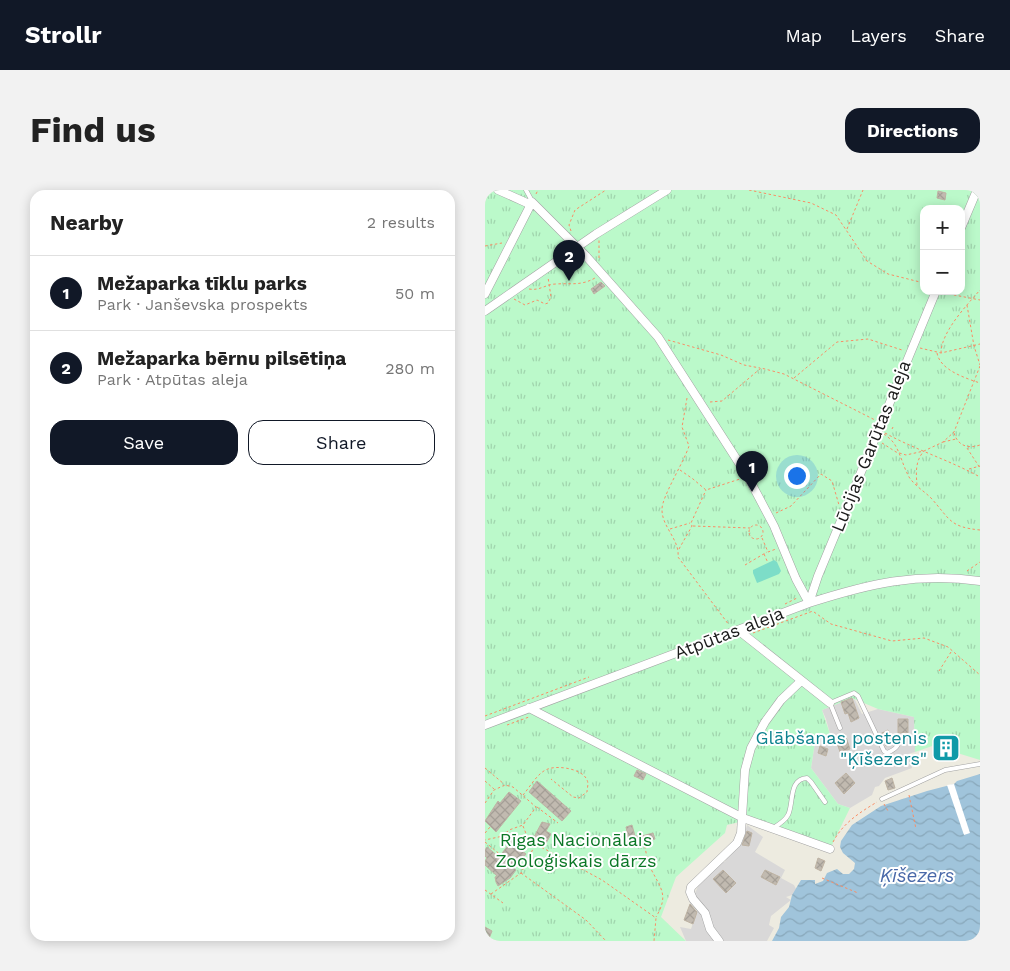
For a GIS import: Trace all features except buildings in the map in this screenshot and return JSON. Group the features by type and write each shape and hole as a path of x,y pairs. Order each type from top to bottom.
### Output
{"street":[{"path":"498,190 527,203 533,202"},
{"path":"485,311 596,234 667,190"},
{"path":"965,218 977,190"},
{"path":"485,294 533,202"},
{"path":"533,202 600,271 658,337 748,477 809,602"},
{"name":"Lūcijas Garūtas aleja","path":"809,602 879,426 934,295"},
{"name":"Atpūtas aleja","path":"485,725 809,602 879,582 910,578 958,578 980,581"},
{"path":"736,631 830,703"},
{"path":"719,941 710,929 705,913 693,899 690,892 691,887 737,843 741,833 743,818 745,770 751,748 765,722 781,700 801,681"},
{"path":"529,708 743,818 830,849"}],"lane":[{"path":"527,190 533,202"},
{"path":"840,728 830,703 856,693 884,751 896,749 900,737"},
{"path":"883,801 945,770 980,764"},
{"path":"771,829 781,823 789,814 793,791 796,783 802,778 807,778 811,782 825,802"}],"path":[{"path":"572,233 569,225 575,210 606,190"},
{"path":"749,190 811,203 836,215 867,261 888,274 920,282"},
{"path":"847,230 863,190"},
{"path":"522,285 529,289 537,290 556,284 589,282 600,271 598,248 600,238 596,234"},
{"path":"485,246 512,242"},
{"path":"508,295 523,304 539,300 547,304 551,298 546,269"},
{"path":"941,353 941,344 945,336 970,299 980,290"},
{"path":"955,295 980,300"},
{"path":"943,442 954,432 980,366 974,346 967,304"},
{"path":"658,337 721,355 744,365 784,374 879,426 910,446 980,477"},
{"path":"793,379 837,342 868,339 905,351"},
{"path":"913,345 941,353 980,344"},
{"path":"937,352 938,359 942,364 963,378 980,383"},
{"path":"702,403 722,401 761,368"},
{"path":"679,550 663,517 663,503 689,446 682,427 690,385"},
{"path":"879,426 895,444 911,479 931,498 940,512 951,522 967,529 980,530"},
{"path":"954,432 956,439 966,447 980,467 967,470"},
{"path":"874,440 898,453 906,454 924,451 943,442 956,439"},
{"path":"966,447 972,448 980,444"},
{"path":"917,486 916,466 919,456 924,451"},
{"path":"679,470 693,478 706,490"},
{"path":"769,517 791,506 821,474 832,482 840,510 844,501"},
{"path":"736,631 678,557 679,550 706,490 748,477"},
{"path":"669,530 691,524 750,528 755,525 761,526 764,532 762,537 768,552"},
{"path":"750,528 749,533 751,537 755,539 762,537"},
{"path":"745,565 782,546"},
{"path":"764,554 768,563"},
{"path":"958,578 980,562"},
{"path":"784,604 799,598 803,593"},
{"path":"744,636 813,611 831,624 892,641 923,638 948,647 980,675"},
{"path":"939,671 952,651"},
{"path":"485,716 595,675"},
{"path":"503,726 539,714"},
{"path":"523,795 543,772 558,767 567,768 584,776 587,780 587,792 579,798 573,797 551,779"},
{"path":"485,768 505,785 513,787 558,823"},
{"path":"485,781 494,790"},
{"path":"485,803 494,790 505,785"},
{"path":"909,795 916,829"},
{"path":"830,849 839,830 859,813 883,801 888,811"},
{"path":"485,841 503,836 509,830 523,825 537,806"},
{"path":"523,825 529,841 602,880 656,918"},
{"path":"485,833 490,827"},
{"path":"485,841 508,861"},
{"path":"491,894 521,873 535,845"},
{"path":"645,846 650,868 662,890 662,907 656,918 654,941"},
{"path":"521,873 586,920 606,941"},
{"path":"822,878 858,893"},
{"path":"485,890 503,903"}],"shaded area":[{"path":"774,560 781,571 779,574 757,583 753,570"},
{"path":"852,698 862,714 878,709 914,717 915,752 908,754 912,768 885,778 879,786 875,787 872,795 850,808 838,804 811,768 816,736 830,734 822,710"},
{"path":"747,825 763,837 755,852 785,870 781,878 794,885 796,889 792,895 786,897 791,900 771,916 769,925 774,928 767,941 686,941 680,927 691,929 698,908 690,904 700,882 722,861 725,862 726,858 742,844"}],"green space":[{"name":"Rīgas Nacionālais Zooloģiskais dārzs","path":"485,190 980,190 980,760 954,752 953,743 938,744 915,752 914,717 878,709 852,698 822,710 830,734 816,736 811,768 838,804 850,808 830,849 752,819 727,825 725,833 676,877 661,917 686,941 485,941"}],"water":[{"name":"Ķīšezers","path":"980,774 980,941 772,941 779,928 781,917 789,907 792,895 801,880 815,880 815,884 823,881 827,873 837,869 843,874 849,874 854,869 855,863 843,853 840,847 841,841 852,825 881,806 954,784 957,781"}],"pier":[{"path":"954,784 970,833 964,835 947,785"}],"place":[{"name":"Mežaparka bērnu pilsētiņa","path":"569,281"},
{"name":"Mežaparka tīklu parks","path":"752,492"},
{"name":"Glābšanas postenis \"Ķīšezers\"","path":"946,748"}]}
